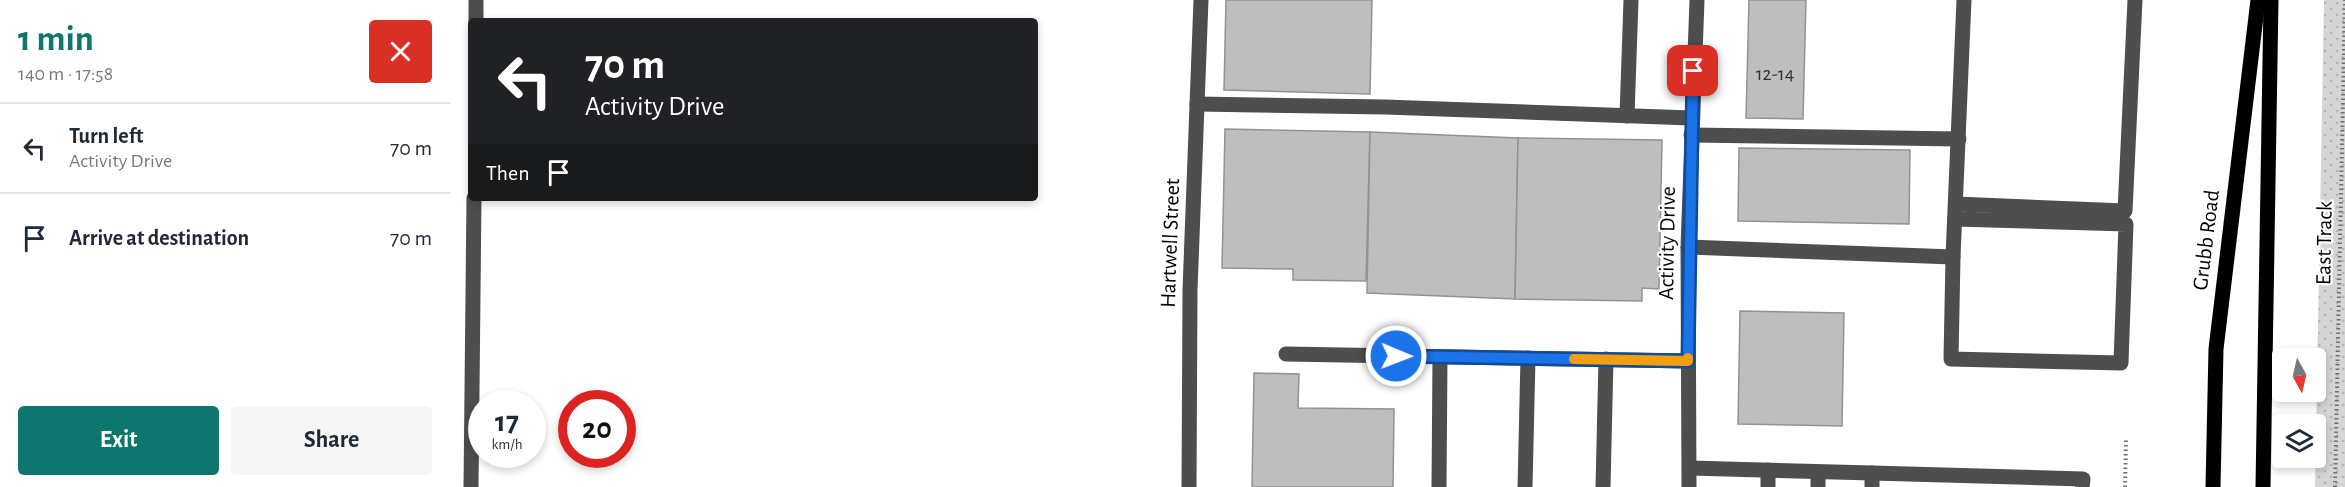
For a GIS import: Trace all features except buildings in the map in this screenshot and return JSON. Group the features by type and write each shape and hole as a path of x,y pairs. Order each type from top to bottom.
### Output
{"main road":[{"name":"Grubb Road","path":"2213,487 2216,349 2258,0"},
{"path":"2263,487 2271,0"}],"street":[{"path":"476,0 476,18"},
{"name":"Hartwell Street","path":"1189,487 1190,290 1202,0"},
{"path":"1627,116 1632,0"},
{"name":"Activity Drive","path":"1689,487 1691,118 1697,0"},
{"path":"1955,211 2126,224 2121,363 1951,359 1953,257 1964,0"},
{"path":"1955,211 2126,211 2134,0"},
{"path":"1197,104 1385,107 1691,118"},
{"path":"1691,135 1959,139"},
{"path":"471,487 474,201"},
{"path":"1689,247 1953,257"},
{"path":"1286,354 1688,361"},
{"path":"1439,487 1440,357"},
{"path":"1525,487 1528,358"},
{"path":"1603,487 1606,359"},
{"path":"1690,468 1768,470 1818,479 1955,481 2083,479 2082,487"},
{"path":"1768,470 1768,487"}],"path":[{"name":"East Track","path":"2336,487 2345,0"},
{"path":"2125,487 2126,440"}],"shaded area":[{"path":"2324,0 2345,0 2345,487 2315,487 2315,468 2326,468 2326,414 2316,414 2317,402 2326,402 2326,348 2318,348"}],"slow traffic":[{"path":"1574,359 1688,361 1688,358"}],"route":[{"path":"1396,356 1688,361 1693,71"}]}
